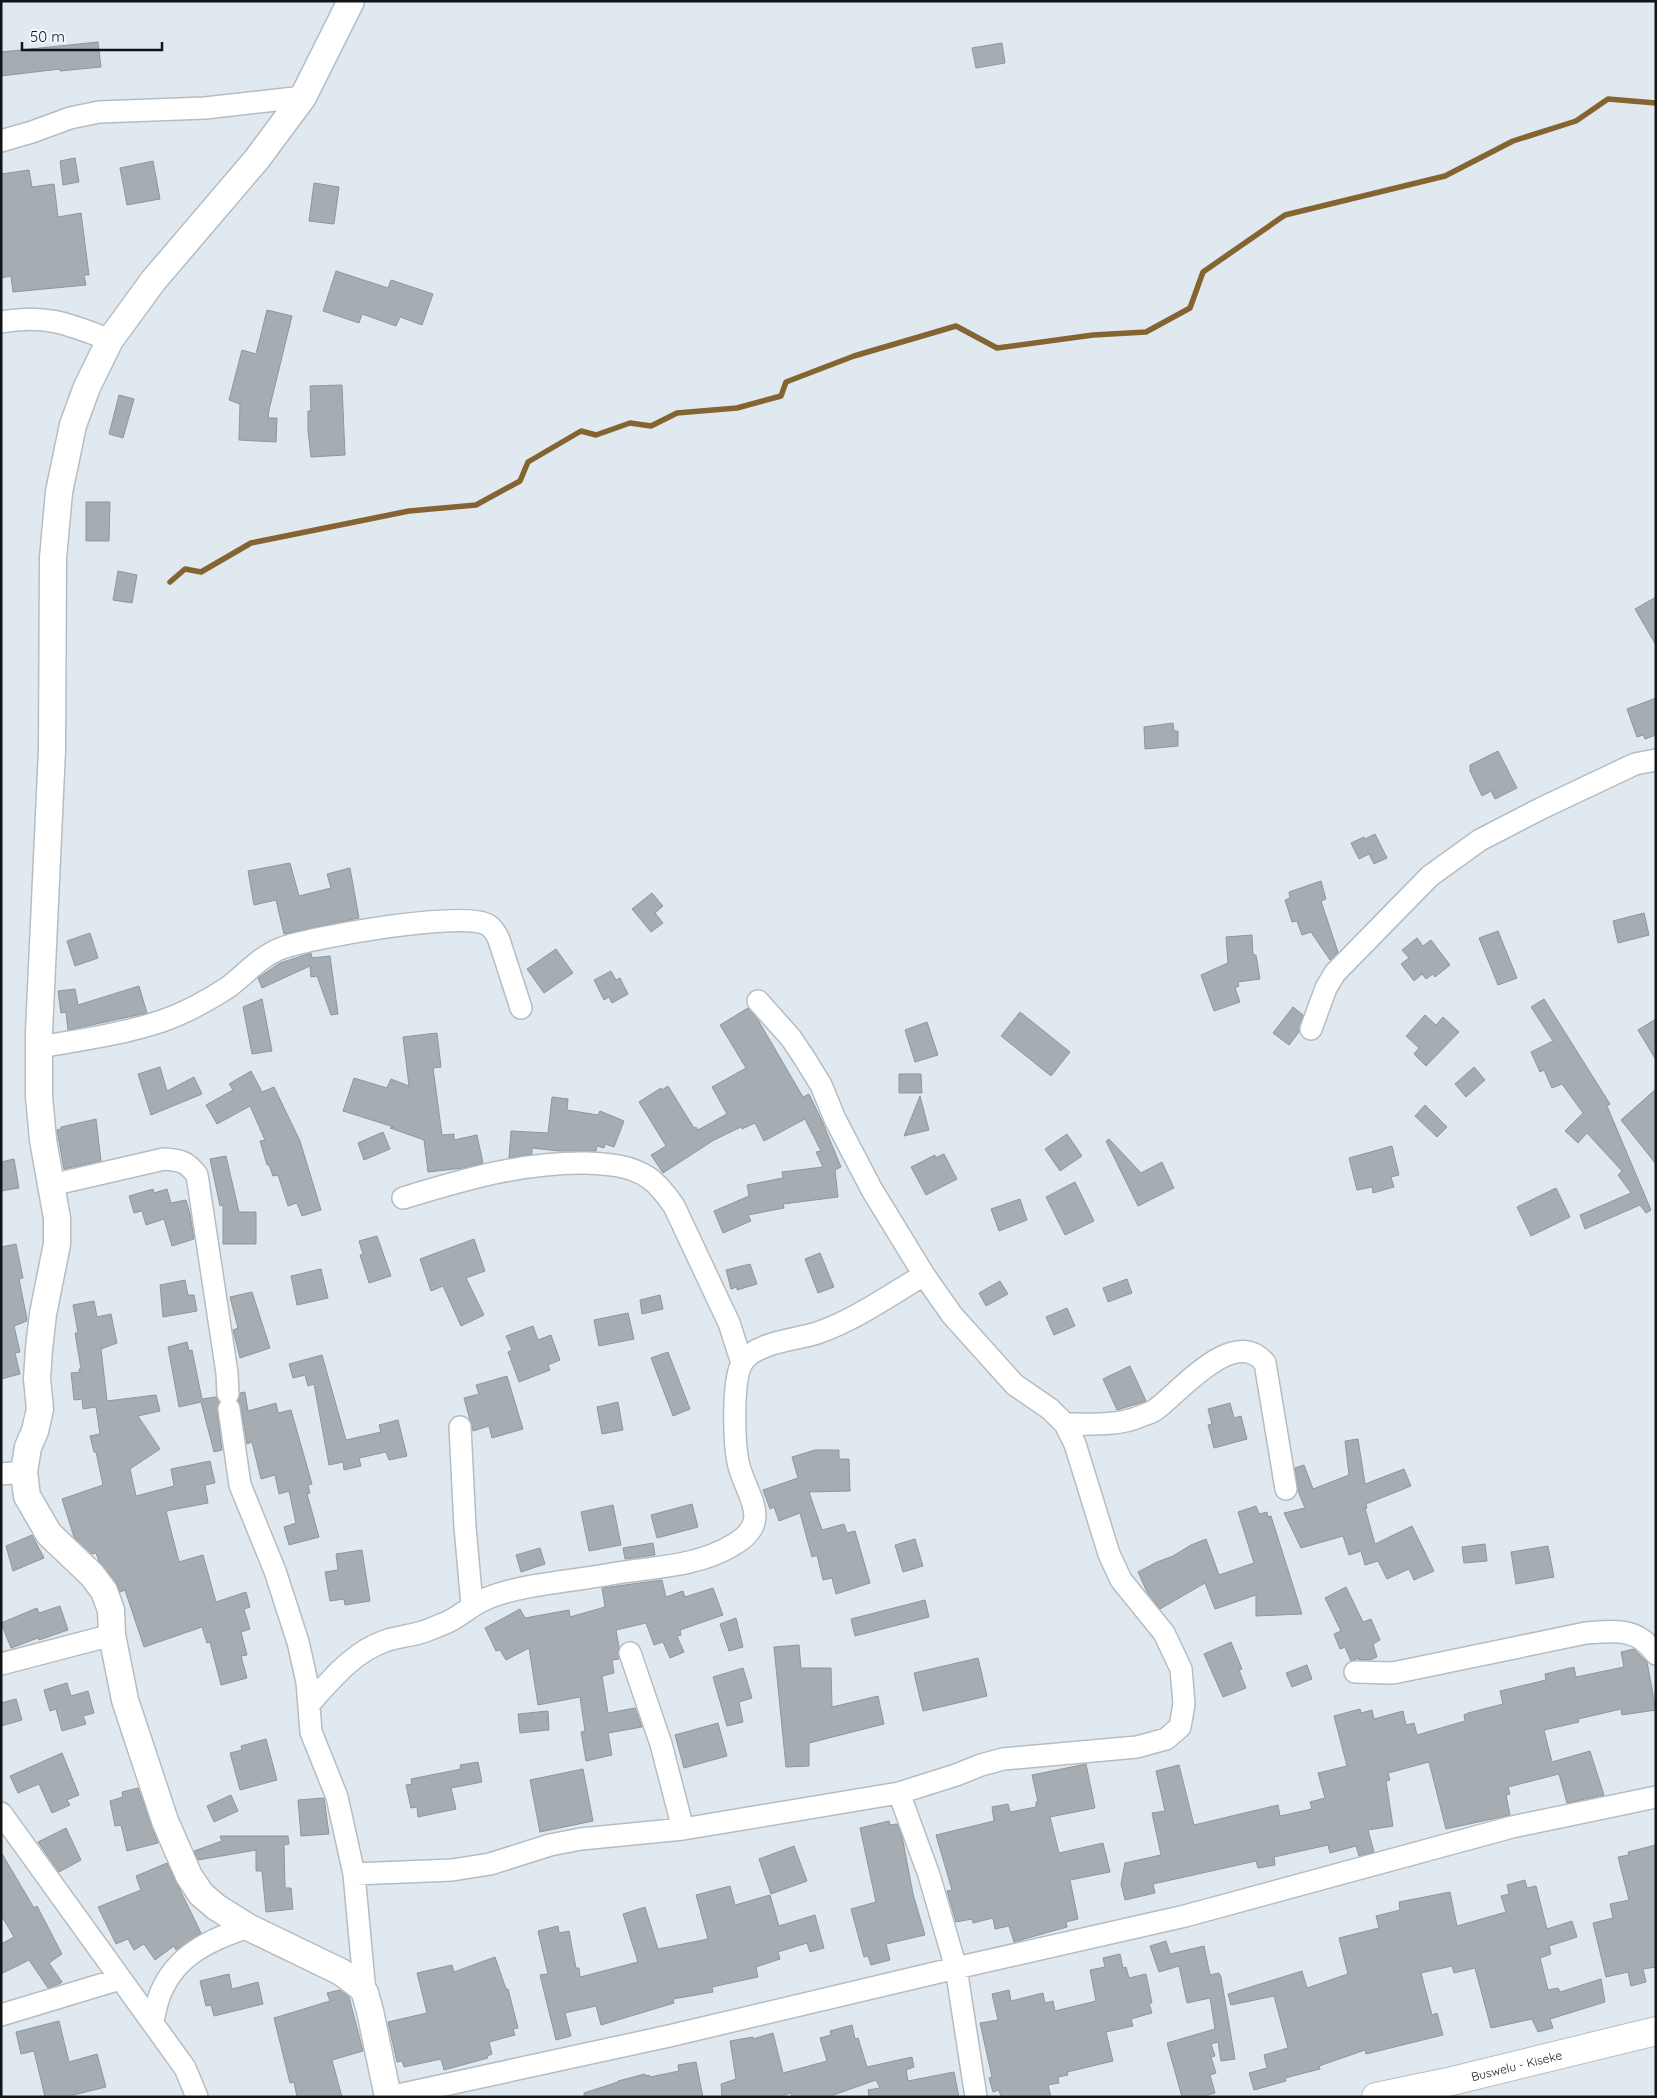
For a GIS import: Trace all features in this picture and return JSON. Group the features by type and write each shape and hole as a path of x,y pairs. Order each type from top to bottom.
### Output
{"main road":[{"name":"Buswelu - Kiseke","path":"1376,2097 1448,2082 1656,2031"}],"street":[{"path":"351,1 339,29 303,97 258,159 153,281 110,340 73,425 58,502 53,558 52,750 44,901 39,1096 43,1140 57,1218 57,1244 43,1314 39,1349 37,1379 40,1409 28,1447 13,1473 49,1534 92,1575 104,1591 112,1610 112,1635 125,1700 177,1851 201,1894 216,1907 248,1927 341,1972 355,1982 365,1993"},
{"path":"1,141 70,118 99,112 205,108 303,97"},
{"path":"1,322 44,318 70,324 110,340"},
{"path":"1311,1029 1326,988 1335,973 1430,876 1480,840 1516,821 1635,764 1656,760"},
{"path":"40,1047 111,1033 162,1020 197,1006 228,987 253,965 281,948 371,929 426,923 460,922 488,925 495,932 499,940 521,1008"},
{"path":"354,1874 452,1870 490,1864 550,1845 581,1839 683,1829 899,1793 1003,1759 1137,1747 1166,1739 1180,1728 1184,1704 1181,1669 1164,1633 1121,1580 1109,1554 1075,1444 1066,1424 1050,1409 1016,1385 952,1315 924,1275 853,1156 821,1085 805,1059 791,1038 758,1001"},
{"path":"50,1185 164,1159 188,1164 197,1175 224,1356 228,1402 240,1485 275,1571 298,1642 307,1682 311,1732 337,1797 354,1874 365,1993 388,2097 669,2036 1185,1916 1512,1827 1656,1797"},
{"path":"309,1704 341,1669 360,1653 384,1641 421,1633 453,1620 472,1605 518,1590 691,1562 732,1546 751,1532 755,1518 754,1503 738,1464 735,1438 738,1379 742,1363 729,1323 674,1206 664,1192 648,1178 630,1169 611,1164 554,1164 525,1166 481,1175 403,1198"},
{"path":"742,1363 754,1352 770,1345 818,1332 865,1310 924,1275"},
{"path":"1066,1424 1121,1422 1138,1418 1155,1410 1185,1382 1205,1368 1233,1353 1242,1351 1252,1352 1265,1363 1286,1489"},
{"path":"460,1427 465,1527 472,1605"},
{"path":"1355,1672 1393,1673 1586,1633 1616,1631 1634,1634 1648,1643 1656,1654"},
{"path":"1,1664 112,1635"},
{"path":"630,1653 660,1744 683,1829"},
{"path":"899,1793 929,1875 956,1968 976,2097"},
{"path":"1,1813 153,2021 185,2068 197,2097"},
{"path":"153,2021 162,1991 176,1969 191,1953 216,1938 248,1927"},
{"path":"1,2015 120,1978"}],"building":[{"path":"98,42 101,67 60,71 60,69 1,76 1,52"},
{"path":"1002,43 1005,63 976,68 972,48"},
{"path":"75,158 79,182 63,185 60,161"},
{"path":"153,161 160,199 127,205 120,168"},
{"path":"29,170 32,187 54,184 58,217 81,213 89,275 84,275 86,285 13,292 11,276 1,278 1,174"},
{"path":"314,183 339,187 334,224 309,221"},
{"path":"336,271 388,288 391,280 433,294 422,325 400,317 396,326 362,314 359,323 323,311"},
{"path":"267,310 292,316 269,410 268,418 277,418 276,442 239,440 240,404 229,400 242,350 256,354"},
{"path":"342,385 345,455 311,457 308,431 308,411 311,411 310,386"},
{"path":"119,395 134,399 123,438 109,434"},
{"path":"86,502 110,502 109,541 86,541"},
{"path":"118,571 137,575 132,603 113,600"},
{"path":"1656,597 1656,645 1635,609"},
{"path":"1656,698 1656,735 1645,739 1643,735 1637,737 1627,709"},
{"path":"1173,723 1174,731 1178,731 1178,746 1145,749 1144,727"},
{"path":"1498,751 1517,788 1495,799 1491,791 1482,796 1470,771 1470,765"},
{"path":"1375,834 1387,858 1374,864 1369,854 1359,859 1351,843"},
{"path":"290,863 299,896 331,888 327,874 350,868 359,918 284,934 276,900 254,905 248,871"},
{"path":"1321,881 1326,899 1321,901 1338,952 1330,960 1311,932 1302,935 1297,921 1292,922 1285,900 1290,898 1289,892"},
{"path":"652,893 663,906 655,913 663,923 651,932 632,909"},
{"path":"1644,913 1649,935 1618,943 1613,921"},
{"path":"1498,931 1517,978 1498,985 1479,938"},
{"path":"90,933 98,958 75,966 67,941"},
{"path":"1252,935 1253,955 1256,955 1260,979 1238,982 1239,986 1235,988 1240,1002 1214,1011 1201,975 1228,963 1226,937"},
{"path":"1417,938 1423,946 1431,940 1450,965 1435,977 1433,974 1426,979 1422,974 1414,981 1401,964 1409,958 1402,950"},
{"path":"556,949 573,973 544,993 527,969"},
{"path":"311,953 312,958 330,956 338,1014 331,1015 317,976 311,977 310,966 262,988 258,978 280,963"},
{"path":"611,971 616,980 620,978 628,994 612,1003 609,997 604,1000 594,980"},
{"path":"139,986 147,1013 68,1030 66,1012 61,1013 58,991 75,989 78,1005"},
{"path":"262,999 272,1051 252,1054 243,1007"},
{"path":"1544,999 1610,1104 1607,1106 1651,1210 1646,1213 1640,1205 1585,1229 1580,1215 1631,1193 1618,1175 1622,1171 1587,1133 1578,1143 1565,1131 1583,1113 1562,1084 1552,1088 1544,1070 1540,1072 1531,1052 1553,1041 1531,1007"},
{"path":"1293,1007 1303,1015 1299,1032 1289,1045 1273,1033"},
{"path":"748,1008 758,1020 803,1097 809,1094 822,1121 841,1167 835,1170 838,1197 783,1204 784,1208 748,1215 751,1221 723,1233 714,1211 749,1196 747,1185 783,1178 782,1172 823,1167 816,1152 821,1151 805,1119 764,1141 755,1123 742,1129 741,1127 714,1140 663,1173 651,1155 666,1146 639,1102 661,1088 662,1090 668,1086 694,1128 696,1127 698,1130 727,1114 712,1087 746,1068 720,1025"},
{"path":"1020,1012 1070,1052 1051,1076 1001,1036"},
{"path":"1425,1015 1436,1025 1443,1017 1459,1032 1426,1066 1414,1054 1419,1048 1406,1036"},
{"path":"1656,1019 1656,1060 1638,1030"},
{"path":"927,1022 938,1055 915,1062 905,1030"},
{"path":"437,1033 441,1067 433,1068 442,1135 454,1134 454,1140 477,1135 483,1163 463,1168 428,1172 424,1140 390,1128 394,1127 343,1111 354,1078 387,1088 391,1079 409,1086 403,1037"},
{"path":"160,1067 167,1091 194,1077 202,1094 151,1115 138,1074"},
{"path":"1474,1067 1485,1080 1466,1097 1455,1084"},
{"path":"251,1071 262,1092 274,1087 300,1141 321,1210 302,1216 297,1203 288,1206 278,1175 273,1176 269,1165 267,1165 260,1141 265,1140 250,1106 217,1124 206,1105 233,1090 229,1084"},
{"path":"899,1074 921,1074 922,1093 899,1093"},
{"path":"1656,1089 1656,1164 1621,1120"},
{"path":"920,1096 929,1130 904,1136"},
{"path":"552,1097 568,1099 567,1110 598,1115 600,1111 624,1121 614,1147 605,1144 604,1148 597,1146 596,1151 559,1151 532,1148 532,1154 509,1158 511,1131 548,1133"},
{"path":"1425,1105 1447,1127 1437,1137 1415,1116"},
{"path":"96,1119 101,1161 64,1169 57,1130 61,1129 61,1127"},
{"path":"383,1132 390,1149 364,1160 358,1143"},
{"path":"1067,1134 1082,1156 1060,1171 1045,1149"},
{"path":"1109,1139 1141,1173 1162,1162 1174,1188 1138,1206 1106,1141"},
{"path":"1392,1146 1399,1175 1391,1177 1394,1187 1373,1193 1372,1187 1357,1190 1349,1158"},
{"path":"944,1154 957,1179 926,1195 911,1167 935,1155 935,1158"},
{"path":"226,1156 239,1212 256,1212 256,1244 223,1244 223,1205 220,1206 210,1159"},
{"path":"14,1159 19,1188 1,1191 1,1162"},
{"path":"1075,1182 1094,1221 1065,1235 1046,1197"},
{"path":"1556,1188 1570,1217 1531,1236 1517,1207"},
{"path":"153,1189 154,1193 167,1189 171,1203 186,1200 194,1239 172,1246 164,1219 146,1225 142,1211 134,1213 129,1196"},
{"path":"1020,1199 1027,1220 999,1231 991,1209"},
{"path":"377,1236 391,1276 369,1283 360,1255 363,1254 359,1241"},
{"path":"474,1239 485,1271 466,1278 484,1315 461,1326 443,1286 431,1291 420,1259"},
{"path":"16,1244 23,1278 19,1279 27,1321 14,1326 20,1352 15,1353 20,1374 1,1379 1,1247"},
{"path":"820,1253 834,1287 818,1293 805,1259"},
{"path":"750,1264 757,1284 737,1290 737,1287 731,1289 726,1270"},
{"path":"321,1269 328,1298 297,1305 291,1276"},
{"path":"1127,1279 1132,1293 1108,1302 1103,1288"},
{"path":"185,1280 188,1295 194,1295 197,1311 163,1317 160,1285"},
{"path":"1000,1281 1008,1294 986,1306 979,1293"},
{"path":"252,1292 270,1348 240,1358 233,1330 238,1328 230,1297"},
{"path":"660,1295 663,1309 642,1314 640,1300"},
{"path":"94,1301 97,1317 111,1314 117,1343 101,1349 107,1401 156,1395 160,1411 138,1416 160,1449 130,1469 136,1496 174,1486 171,1469 210,1461 215,1483 205,1485 208,1503 166,1511 179,1562 203,1555 216,1602 246,1592 250,1607 244,1609 250,1629 241,1632 247,1655 241,1656 247,1678 221,1685 210,1642 207,1643 202,1627 144,1647 125,1590 120,1592 116,1582 99,1561 96,1553 92,1554 74,1537 62,1499 103,1485 96,1452 94,1452 90,1436 100,1434 96,1407 83,1409 82,1399 74,1400 71,1373 80,1372 79,1369 81,1369 73,1305"},
{"path":"1067,1308 1075,1326 1054,1335 1046,1317"},
{"path":"628,1313 634,1339 599,1346 594,1320"},
{"path":"533,1326 538,1340 551,1335 560,1360 548,1365 550,1370 519,1382 508,1352 512,1350 506,1336"},
{"path":"187,1342 189,1351 192,1350 202,1399 216,1397 219,1402 217,1411 222,1450 214,1452 201,1402 179,1407 168,1347"},
{"path":"668,1352 690,1409 673,1416 651,1358"},
{"path":"322,1355 346,1440 381,1432 379,1425 398,1420 407,1456 389,1460 386,1452 359,1458 361,1466 344,1470 343,1462 329,1465 314,1384 308,1386 305,1375 293,1378 289,1364"},
{"path":"1130,1366 1146,1401 1117,1410 1103,1379"},
{"path":"507,1376 523,1429 492,1438 489,1426 473,1431 464,1398 479,1394 476,1385"},
{"path":"245,1392 248,1411 276,1403 278,1413 291,1410 312,1484 308,1485 310,1493 307,1494 319,1537 289,1545 284,1527 296,1523 289,1491 279,1494 275,1475 261,1479 252,1442 247,1444 241,1407 238,1401 240,1393"},
{"path":"618,1402 623,1430 602,1434 597,1407"},
{"path":"1230,1403 1234,1418 1241,1416 1247,1439 1214,1448 1208,1425 1212,1424 1208,1409"},
{"path":"1358,1439 1365,1484 1404,1469 1411,1486 1366,1504 1367,1508 1365,1508 1375,1544 1412,1526 1434,1571 1414,1580 1409,1569 1387,1579 1378,1561 1365,1565 1361,1551 1349,1555 1343,1536 1301,1548 1284,1513 1305,1508 1298,1491 1295,1468 1304,1465 1313,1489 1349,1475 1345,1441"},
{"path":"815,1450 839,1450 839,1459 849,1459 850,1491 809,1492 822,1530 844,1524 847,1533 855,1531 870,1583 836,1594 832,1578 823,1580 817,1555 812,1557 800,1513 779,1521 774,1507 770,1509 763,1490 798,1478 792,1457"},
{"path":"692,1504 698,1527 657,1538 651,1515"},
{"path":"613,1505 621,1545 589,1551 581,1512"},
{"path":"1256,1506 1259,1514 1267,1512 1268,1517 1271,1516 1302,1614 1256,1616 1256,1595 1215,1609 1205,1583 1160,1609 1147,1592 1138,1572 1206,1539 1219,1575 1254,1563 1238,1512"},
{"path":"32,1535 44,1558 13,1571 6,1546"},
{"path":"915,1539 923,1566 903,1572 895,1545"},
{"path":"653,1543 655,1555 625,1559 623,1548"},
{"path":"1485,1544 1487,1561 1464,1563 1462,1547"},
{"path":"1548,1546 1554,1577 1516,1584 1511,1552"},
{"path":"540,1548 545,1564 521,1572 516,1555"},
{"path":"362,1550 370,1601 345,1605 344,1599 330,1601 325,1572 338,1570 336,1554"},
{"path":"662,1580 666,1597 683,1591 685,1597 713,1588 723,1615 680,1630 681,1635 677,1636 684,1652 670,1658 663,1642 654,1645 646,1623 616,1630 619,1659 612,1660 614,1673 602,1676 608,1713 635,1708 642,1727 608,1733 612,1755 586,1761 581,1732 585,1731 580,1697 538,1705 529,1648 506,1660 500,1650 496,1651 485,1628 520,1609 525,1618 569,1610 570,1617 605,1607 602,1588"},
{"path":"1346,1587 1363,1622 1371,1619 1380,1640 1373,1644 1377,1657 1370,1660 1359,1660 1359,1658 1351,1661 1345,1647 1340,1649 1334,1634 1341,1631 1325,1598"},
{"path":"925,1600 929,1617 855,1636 851,1619"},
{"path":"60,1606 68,1630 11,1648 1,1623 37,1608 39,1613"},
{"path":"736,1618 743,1647 729,1651 720,1624"},
{"path":"1231,1642 1242,1669 1239,1670 1246,1688 1223,1697 1204,1654"},
{"path":"799,1645 801,1668 831,1668 832,1707 878,1696 884,1724 809,1743 809,1766 786,1767 774,1647"},
{"path":"1634,1649 1647,1662 1656,1710 1622,1715 1621,1709 1578,1719 1579,1722 1544,1730 1552,1762 1590,1751 1604,1795 1567,1803 1559,1774 1508,1787 1510,1794 1506,1795 1510,1815 1446,1829 1429,1762 1388,1773 1390,1780 1386,1781 1393,1826 1368,1830 1374,1852 1359,1856 1356,1846 1330,1853 1328,1845 1274,1857 1275,1865 1258,1868 1256,1861 1153,1884 1155,1893 1125,1900 1121,1884 1125,1863 1161,1855 1152,1813 1165,1811 1156,1771 1179,1765 1194,1825 1278,1805 1280,1816 1312,1809 1310,1802 1325,1798 1318,1773 1347,1766 1334,1716 1360,1709 1361,1713 1372,1710 1374,1719 1403,1711 1406,1725 1414,1723 1417,1735 1465,1721 1464,1715 1468,1713 1503,1704 1500,1691 1546,1680 1545,1674 1574,1667 1576,1677 1624,1667 1621,1652"},
{"path":"978,1658 987,1696 923,1711 914,1673"},
{"path":"1307,1665 1312,1679 1292,1687 1286,1673"},
{"path":"743,1668 752,1698 739,1702 743,1722 727,1726 713,1677"},
{"path":"67,1683 71,1696 88,1691 94,1713 83,1716 86,1724 62,1731 56,1709 50,1711 44,1690"},
{"path":"16,1699 22,1720 1,1726 1,1703"},
{"path":"548,1711 549,1730 520,1733 518,1714"},
{"path":"718,1723 727,1756 684,1768 675,1735"},
{"path":"266,1739 277,1780 240,1790 230,1753 242,1750 241,1746"},
{"path":"62,1753 79,1795 67,1800 70,1805 52,1813 39,1784 18,1793 10,1776"},
{"path":"478,1762 482,1782 451,1788 456,1809 418,1817 417,1807 411,1808 406,1785 412,1784 411,1779 461,1769 460,1765"},
{"path":"1086,1764 1095,1808 1050,1817 1059,1853 1103,1843 1110,1872 1070,1880 1078,1919 1066,1922 1067,1927 1014,1942 1009,1926 995,1929 993,1918 973,1923 972,1919 956,1922 947,1891 952,1890 936,1835 994,1821 992,1807 1008,1804 1010,1812 1036,1807 1036,1802 1038,1802 1032,1775"},
{"path":"583,1769 593,1821 540,1832 530,1780"},
{"path":"138,1788 158,1843 127,1851 121,1825 115,1826 110,1801 123,1797 122,1792"},
{"path":"231,1795 238,1811 214,1822 207,1806"},
{"path":"324,1798 329,1834 301,1836 298,1800"},
{"path":"889,1821 890,1825 897,1824 902,1836 913,1894 925,1935 886,1944 890,1960 871,1965 868,1956 864,1957 851,1909 876,1902 860,1828"},
{"path":"66,1828 81,1860 59,1872 38,1842"},
{"path":"220,1836 288,1836 289,1844 284,1845 285,1888 291,1888 293,1909 266,1912 262,1871 256,1871 256,1850 198,1860 194,1851 222,1841"},
{"path":"1656,1845 1656,1967 1643,1969 1646,1982 1631,1986 1628,1972 1606,1977 1593,1923 1613,1918 1610,1904 1629,1900 1618,1857 1629,1855 1628,1852"},
{"path":"794,1846 807,1881 771,1894 759,1859"},
{"path":"1,1852 34,1908 37,1906 62,1954 49,1963 62,1982 59,1984 48,1988 29,1960 1,1974 1,1944 14,1937 1,1915"},
{"path":"167,1863 201,1933 176,1950 174,1946 155,1960 144,1944 134,1950 128,1939 116,1944 98,1907 141,1890 136,1876"},
{"path":"1525,1880 1527,1888 1536,1886 1547,1929 1572,1921 1577,1937 1549,1946 1551,1954 1540,1958 1548,1990 1558,1988 1560,1992 1601,1979 1605,2002 1550,2019 1553,2028 1538,2032 1532,2019 1491,2028 1475,1968 1454,1973 1452,1966 1421,1973 1432,2015 1437,2013 1443,2035 1366,2054 1365,2050 1319,2066 1320,2069 1285,2078 1286,2081 1254,2090 1249,2073 1267,2068 1264,2055 1288,2048 1274,1996 1231,2005 1228,1994 1302,1971 1307,1988 1348,1974 1339,1938 1379,1928 1376,1916 1400,1910 1399,1902 1450,1892 1457,1926 1506,1912 1501,1896 1509,1894 1507,1885"},
{"path":"730,1886 735,1905 770,1895 779,1926 815,1915 824,1948 810,1952 807,1943 778,1952 780,1959 756,1967 758,1977 712,1987 713,1992 673,1999 674,2003 601,2025 596,2006 565,2013 571,2036 556,2040 540,1975 548,1974 538,1931 558,1926 559,1933 569,1931 576,1968 579,1968 580,1977 638,1962 623,1914 645,1907 658,1949 708,1939 696,1895"},
{"path":"1166,1941 1170,1954 1204,1946 1210,1975 1219,1973 1221,1977 1235,2059 1221,2061 1218,2042 1211,2044 1215,2056 1211,2057 1216,2073 1210,2075 1215,2093 1200,2097 1182,2097 1167,2043 1215,2029 1210,1998 1187,2003 1179,1966 1159,1972 1150,1946"},
{"path":"1120,1954 1123,1968 1126,1967 1129,1978 1146,1974 1152,2003 1149,2003 1152,2013 1131,2019 1133,2026 1106,2032 1113,2061 1067,2072 1068,2075 1058,2077 1059,2083 1048,2085 1051,2097 1001,2097 999,2090 993,2092 989,2078 992,2077 980,2023 998,2020 992,1994 1009,1990 1011,2001 1043,1993 1045,2003 1053,2001 1055,2011 1096,2001 1090,1970 1105,1967 1103,1958"},
{"path":"495,1957 506,1989 508,1989 518,2028 513,2029 515,2035 489,2042 492,2054 487,2056 488,2058 444,2070 441,2059 404,2067 402,2061 397,2062 388,2022 427,2013 417,1973 452,1965 454,1972"},
{"path":"229,1974 232,1989 258,1982 263,2004 214,2016 211,2005 206,2006 200,1981"},
{"path":"340,1990 349,1997 363,2051 332,2060 342,2097 297,2097 294,2082 290,2083 274,2018 330,2001 327,1993"},
{"path":"59,2021 69,2062 97,2054 106,2087 65,2097 45,2097 34,2051 21,2054 16,2032"},
{"path":"852,2025 855,2039 858,2038 867,2067 912,2057 914,2067 906,2070 908,2081 954,2072 959,2097 869,2097 868,2090 880,2088 876,2080 828,2097 792,2097 791,2093 777,2097 722,2097 721,2084 736,2079 730,2041 753,2037 753,2039 773,2033 783,2073 827,2061 820,2038 831,2035 830,2031"},
{"path":"696,2062 703,2097 584,2097 584,2093 618,2081 645,2074 645,2076 649,2075 650,2077 679,2071 678,2065"}],"waterway":[{"path":"170,582 185,569 201,572 251,543 409,511 476,505 520,481 528,462 581,431 596,435 630,423 651,426 677,413 737,408 781,396 786,382 854,356 956,326 997,348 1093,335 1146,332 1190,308 1203,272 1285,215 1445,176 1513,141 1576,121 1608,99 1656,103"}]}
